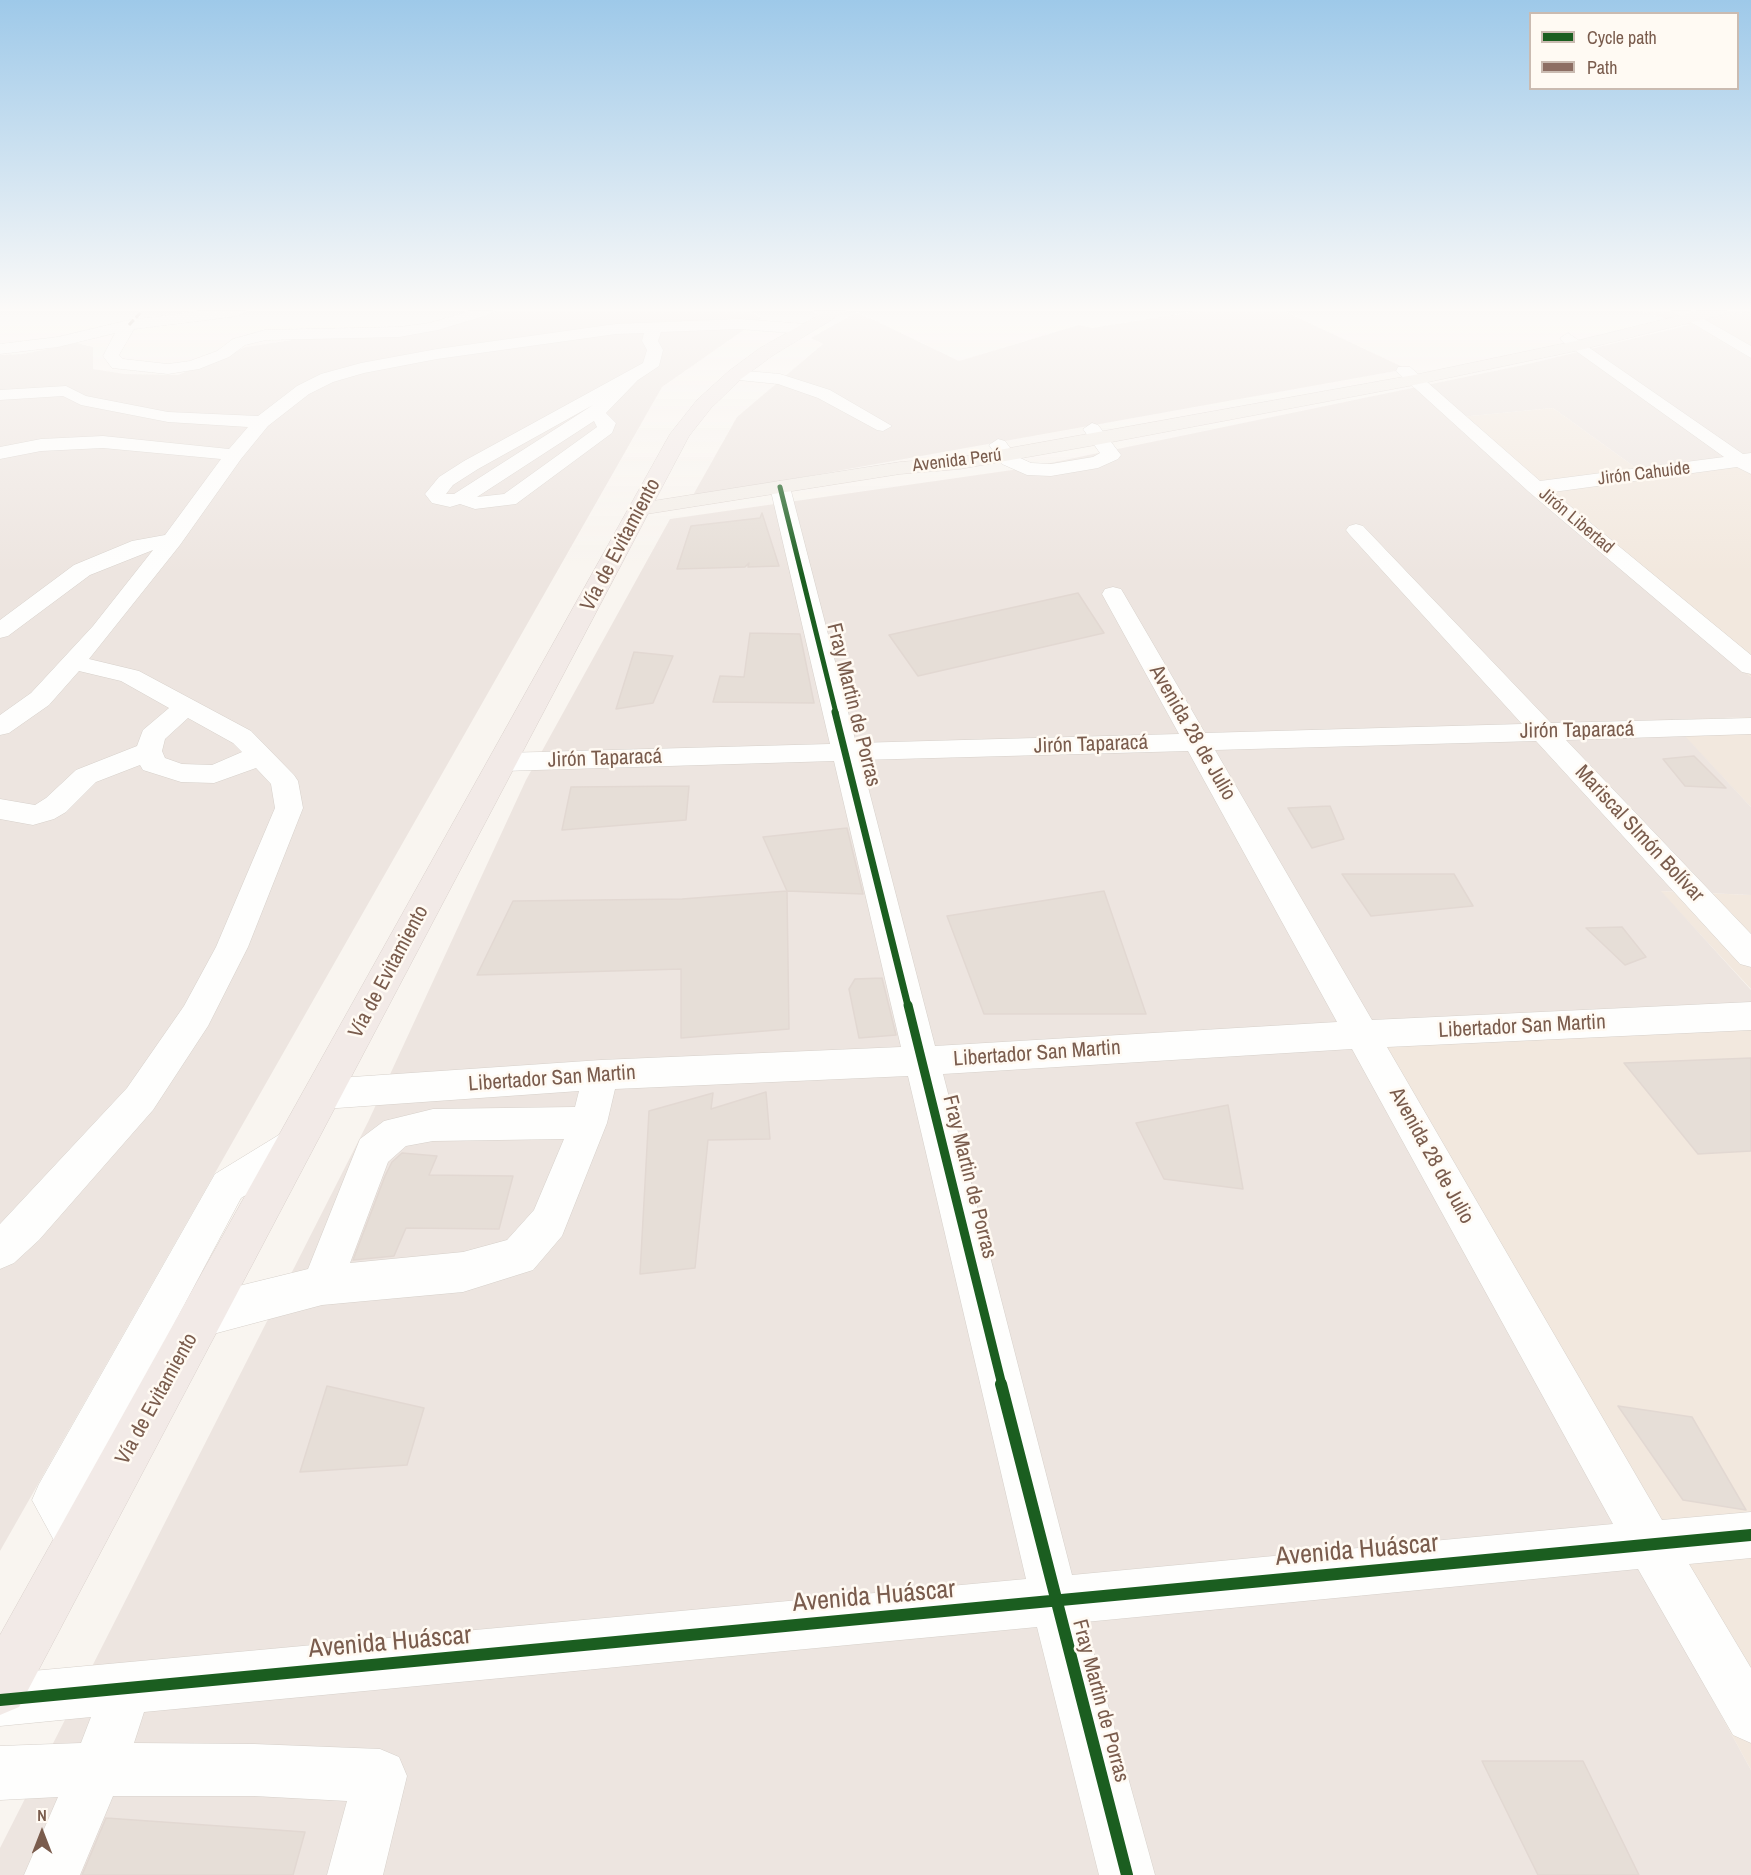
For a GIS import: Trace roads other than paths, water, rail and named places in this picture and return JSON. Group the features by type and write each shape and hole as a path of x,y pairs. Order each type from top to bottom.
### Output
{"highway":[{"name":"Vía de Evitamiento","path":"0,1688 680,434 710,398"}],"main road":[{"name":"Avenida Perú","path":"640,509 900,468 960,463 1001,450 1284,398"}],"street":[{"path":"80,398 168,417 262,422"},
{"path":"0,727 40,699 74,662 172,540 234,455 262,422 292,398"},
{"path":"588,398 471,465 446,481 435,494 439,499 450,501 461,498 595,413 610,398"},
{"path":"828,398 883,426"},
{"name":"Jirón Libertad","path":"1435,398 1536,488 1751,667"},
{"path":"1655,398 1747,462"},
{"path":"461,498 475,503 509,500 606,429 607,423 595,413"},
{"path":"1001,450 1027,469 1051,470 1098,462 1112,455 1096,434"},
{"path":"0,453 41,445 103,442 234,455"},
{"name":"Jirón Cahuide","path":"1536,488 1747,462"},
{"name":"Fray Martin de Porras","path":"780,487 1055,1601 1127,1875"},
{"name":"Mariscal SImón Bolívar","path":"1356,530 1751,955"},
{"path":"0,631 82,570 140,546 172,540"},
{"name":"Avenida 28 de Julio","path":"1113,594 1650,1544 1751,1717"},
{"path":"0,1250 25,1227 140,1099 196,1016 232,947 289,808 284,781 242,737 130,676 74,662"},
{"path":"186,706 152,735 149,751 153,764 181,772 214,774 243,764 258,754"},
{"name":"Jirón Taparacá","path":"503,762 1751,726"},
{"path":"0,809 33,814 44,812 56,805 86,776 149,751"},
{"name":"Libertador San Martin","path":"323,1094 601,1075 922,1061 1363,1034 1751,1016"},
{"path":"202,1316 322,1285 463,1272 519,1256 548,1223 589,1123 601,1075"},
{"path":"397,1132 402,1088"},
{"path":"322,1285 373,1151 397,1132 433,1125 589,1123"},
{"path":"80,1540 55,1500 228,1186 295,1145"},
{"name":"Avenida Huáscar","path":"0,1701 1751,1534"},
{"path":"52,1875 98,1769 127,1689"},
{"path":"0,1773 98,1769 254,1770 380,1776 355,1875"}]}
